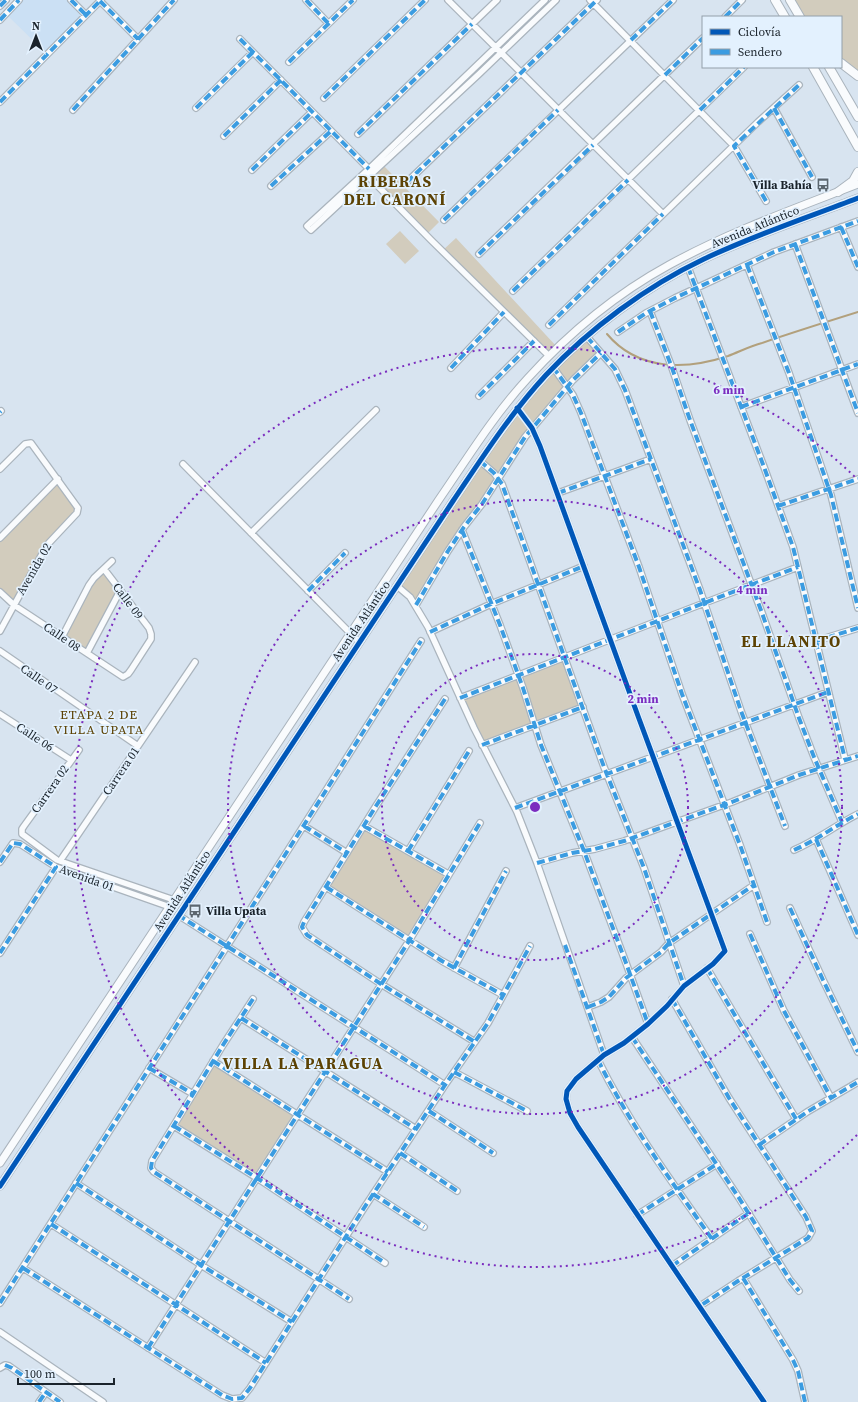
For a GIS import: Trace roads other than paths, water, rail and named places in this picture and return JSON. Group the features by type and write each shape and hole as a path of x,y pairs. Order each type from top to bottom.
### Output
{"main road":[{"path":"775,0 784,16"},
{"path":"790,0 799,16"},
{"path":"842,64 858,76"},
{"path":"814,68 858,147"},
{"path":"830,68 858,117"},
{"path":"838,192 853,181 858,172"}],"street":[{"path":"0,6 6,0"},
{"path":"0,20 20,0"},
{"path":"71,0 86,15"},
{"path":"0,102 100,0 138,39"},
{"path":"73,110 174,0"},
{"path":"306,0 328,24"},
{"path":"289,62 353,0"},
{"path":"324,98 425,0"},
{"path":"448,0 663,214"},
{"path":"358,134 497,0"},
{"path":"545,0 367,173 311,230 307,226 367,173 501,53 556,0"},
{"path":"444,220 672,0"},
{"path":"726,16 742,0"},
{"path":"408,182 594,1 734,146 766,201"},
{"path":"240,39 331,131 367,173 549,356"},
{"path":"479,254 702,39"},
{"path":"196,108 253,52"},
{"path":"514,291 743,68"},
{"path":"224,136 281,80"},
{"path":"549,325 734,146 800,85"},
{"path":"774,108 812,177"},
{"path":"252,170 312,112"},
{"path":"271,186 331,131"},
{"name":"Avenida Atlántico","path":"0,1163 350,634 495,418 517,390 570,335 601,310 636,285 668,265 727,236 858,184"},
{"name":"Avenida Atlántico","path":"0,1186 359,642 517,408 553,367 587,337 636,300 688,267 746,241 858,198"},
{"path":"618,332 660,304 795,244 858,221"},
{"path":"840,228 858,267"},
{"path":"795,244 858,413"},
{"path":"747,265 794,388 829,489 835,508 858,608"},
{"path":"688,267 778,506 798,567 845,759"},
{"path":"650,311 669,358 690,420 794,704 842,822"},
{"path":"450,368 504,312"},
{"path":"587,337 616,369 620,378 705,603 769,787 785,826"},
{"path":"480,396 534,341"},
{"path":"416,605 448,551 482,504 518,447 532,428 568,387 601,353"},
{"path":"741,407 858,364"},
{"path":"553,367 578,403 639,567 682,694 767,922"},
{"path":"517,408 532,428 558,493 725,951 707,968 684,986 648,1024 632,1037 604,1055 576,1079 567,1091 567,1104 578,1127 764,1402"},
{"path":"251,533 376,410"},
{"path":"0,469 25,444 29,442 58,479 0,538"},
{"path":"558,493 651,459"},
{"path":"480,461 499,478 607,774 653,893 684,986"},
{"path":"183,464 359,642"},
{"name":"Avenida 02","path":"0,631 46,545 77,513 78,506 58,479"},
{"path":"778,506 858,479"},
{"path":"462,530 518,675 541,745 584,851 648,1024"},
{"path":"308,591 345,553"},
{"path":"62,637 89,585 94,578 112,562"},
{"path":"430,632 491,604 584,566"},
{"path":"460,698 611,640 657,620 798,567"},
{"name":"Calle 09","path":"104,569 151,634 147,645 126,676"},
{"path":"397,586 406,592 416,605 482,745 515,808 537,863 604,1055"},
{"path":"87,654 120,590"},
{"name":"Calle 08","path":"0,592 14,605 87,654 121,676 126,676"},
{"path":"816,641 858,628"},
{"path":"0,1303 421,642"},
{"name":"Calle 07","path":"0,651 138,746"},
{"name":"Carrera 01","path":"60,861 195,662"},
{"path":"515,808 828,692"},
{"path":"445,699 302,927 304,932 381,984 475,1042"},
{"path":"482,745 534,724 583,707"},
{"name":"Calle 06","path":"0,714 71,760"},
{"name":"Carrera 02","path":"22,829 79,750"},
{"path":"408,851 469,751"},
{"path":"537,863 632,838 819,768 858,756"},
{"path":"794,850 816,839 842,822 858,816"},
{"path":"148,1348 409,941 480,823"},
{"path":"304,826 347,853"},
{"path":"364,826 448,874"},
{"name":"Avenida 01","path":"22,829 21,832 24,837 60,861 174,900"},
{"path":"816,839 858,935"},
{"name":"Avenida 01","path":"0,862 13,843 20,844 56,868 170,907"},
{"path":"0,953 56,868"},
{"path":"454,968 506,871"},
{"path":"588,1007 609,997 631,975 661,952 669,943 754,885"},
{"path":"326,887 409,941 503,995"},
{"path":"790,908 858,1052"},
{"path":"178,915 445,1085"},
{"path":"750,934 784,1011 831,1098"},
{"path":"23,1268 222,1395 232,1399 238,1399 245,1395 400,1153 488,1023 530,946"},
{"path":"707,968 796,1119"},
{"path":"253,999 152,1161 150,1166 151,1170 348,1299"},
{"path":"672,999 729,1098 806,1217 812,1231 808,1238 700,1306"},
{"path":"241,1018 416,1129"},
{"path":"632,1037 717,1164 776,1258 799,1291"},
{"path":"598,1060 623,1106 677,1190 712,1239"},
{"path":"213,1062 298,1114 388,1172"},
{"path":"149,1068 193,1094"},
{"path":"454,1072 527,1111"},
{"path":"759,1145 796,1119 858,1082"},
{"path":"428,1111 493,1153"},
{"path":"174,1126 257,1178 385,1262"},
{"path":"400,1153 457,1191"},
{"path":"637,1215 717,1164"},
{"path":"76,1183 292,1322"},
{"path":"374,1194 424,1227"},
{"path":"672,1266 749,1213"},
{"path":"51,1224 266,1363"},
{"path":"743,1278 793,1360 798,1371 804,1402"},
{"path":"0,1332 103,1402"},
{"path":"2,1366 12,1368 60,1402"},
{"path":"39,1402 46,1392"}],"waterway":[{"path":"607,334 619,346 633,355 648,361 663,364 696,364 728,356 753,346 858,312"}],"place":[{"name":"Villa Bahía","path":"823,185"},
{"name":"Villa Upata","path":"195,911"}],"district":[{"name":"RIBERAS DEL CARONÍ","path":"395,190"},
{"name":"EL LLANITO","path":"791,641"},
{"name":"ETAPA 2 DE VILLA UPATA","path":"99,722"},
{"name":"VILLA LA PARAGUA","path":"303,1063"}]}
